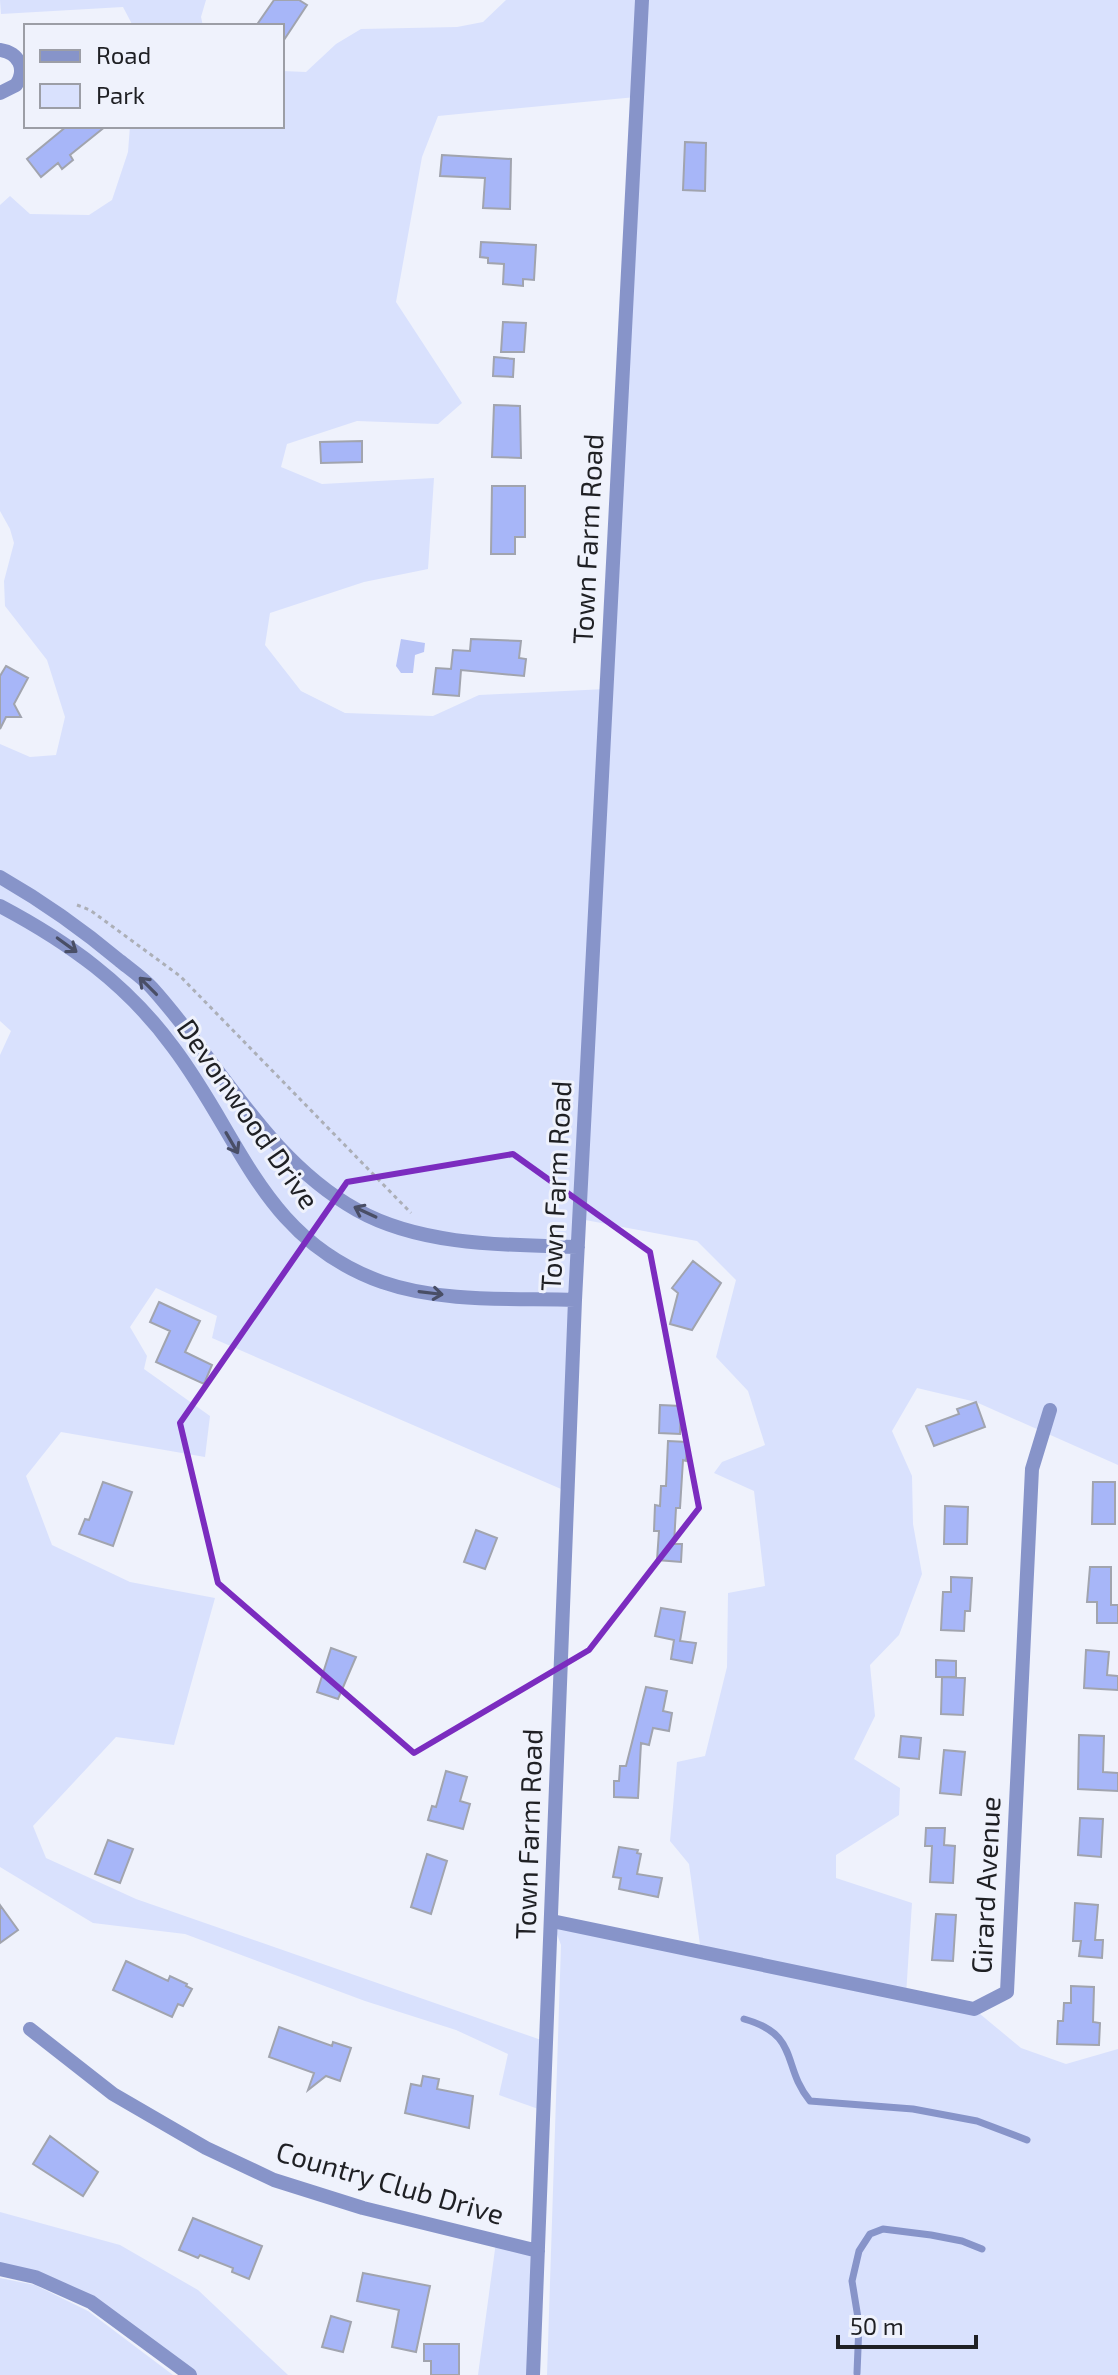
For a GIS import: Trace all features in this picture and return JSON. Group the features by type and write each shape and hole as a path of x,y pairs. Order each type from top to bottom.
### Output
{"street":[{"name":"Town Farm Road","path":"533,2375 575,1300 642,0"},
{"path":"0,50 14,54 22,73 16,85 0,93"},
{"name":"Devonwood Drive","path":"0,877 60,916 151,986 282,1150 311,1179 359,1211 420,1234 501,1245 578,1247"},
{"name":"Devonwood Drive","path":"0,906 50,933 86,958 135,1004 172,1045 241,1158 279,1212 316,1249 382,1282 422,1292 575,1300"},
{"name":"Girard Avenue","path":"552,1921 974,2009 1007,1992 1032,1469 1050,1410"},
{"name":"Country Club Drive","path":"30,2029 113,2094 206,2148 274,2180 363,2208 538,2251"},
{"path":"0,2269 35,2277 91,2302 190,2375"}],"lane":[{"path":"744,2019 764,2024 787,2047 801,2089 810,2101 913,2109 977,2121 1027,2140"},
{"path":"857,2373 859,2324 852,2281 859,2251 870,2234 883,2229 931,2235 962,2241 982,2249"}],"path":[{"path":"77,905 90,910 180,976 419,1218"}],"highlighted area":[{"path":"513,1154 650,1252 699,1508 589,1650 414,1753 218,1583 180,1423 347,1182"}],"green space":[{"path":"0,0 206,0 201,17 203,24 132,24 123,7 1,14"},
{"path":"506,0 1118,0 1118,1465 976,1402 917,1388 892,1431 912,1476 913,1524 922,1574 899,1635 870,1665 875,1716 854,1759 900,1788 899,1815 836,1855 836,1878 912,1903 906,1995 974,2009 1021,2048 1066,2064 1118,2049 1118,2375 547,2375 561,1945 552,1921 701,1952 689,1864 670,1841 677,1762 705,1756 727,1667 728,1593 765,1586 754,1491 714,1473 722,1462 765,1445 748,1391 716,1357 736,1280 697,1241 580,1219 568,1492 212,1338 217,1316 156,1288 130,1327 147,1356 144,1369 210,1416 205,1457 61,1432 26,1476 52,1545 130,1582 215,1598 174,1745 116,1737 33,1826 46,1858 136,1899 547,2042 544,2111 499,2095 508,2054 456,2030 365,2001 185,1934 93,1923 0,1867 0,1055 11,1031 0,1021 0,744 30,757 56,755 65,717 47,660 5,606 4,581 14,543 0,511 0,205 10,196 30,214 89,215 112,200 128,152 130,128 284,128 284,71 306,72 336,44 361,29 457,27 483,22","holes":["636,97 606,689 479,695 433,716 345,713 301,691 265,645 270,613 364,582 428,569 434,478 322,484 281,467 287,444 357,421 438,424 462,403 396,302 422,157 438,116"]},
{"path":"0,2212 120,2245 198,2290 288,2375 190,2375 91,2302 0,2269"},
{"path":"496,2242 538,2251 533,2375 478,2375"},
{"path":"0,2278 35,2285 88,2311 173,2375 0,2375"}],"water":[{"path":"401,639 425,643 424,652 415,655 413,673 401,673 396,666"}],"building":[{"path":"274,0 299,0 307,5 284,40 284,24 257,24"},
{"path":"65,128 104,128 70,155 73,160 62,169 58,163 41,177 27,159"},
{"path":"685,142 706,143 705,191 683,190"},
{"path":"442,155 511,159 510,209 483,208 485,178 440,176"},
{"path":"481,242 536,245 534,280 523,279 523,286 503,284 504,264 488,263 488,258 480,257"},
{"path":"503,322 526,323 524,352 501,352"},
{"path":"494,357 514,359 513,377 493,376"},
{"path":"494,405 520,406 521,458 492,457"},
{"path":"362,441 362,462 321,463 320,442"},
{"path":"492,486 525,486 525,537 515,537 515,554 491,554"},
{"path":"471,639 521,641 519,658 526,659 524,676 461,670 459,696 433,694 436,668 451,669 453,650 470,651"},
{"path":"6,666 28,678 14,704 21,717 6,717 0,729 0,676"},
{"path":"693,1261 721,1283 692,1330 670,1324 678,1293 672,1288"},
{"path":"159,1302 200,1321 185,1352 212,1365 204,1384 156,1362 170,1331 150,1322"},
{"path":"976,1402 985,1427 934,1446 926,1426 959,1414 957,1409"},
{"path":"660,1405 681,1406 680,1434 659,1433"},
{"path":"668,1441 687,1442 680,1508 676,1508 674,1544 682,1544 681,1562 657,1560 659,1531 654,1531 655,1505 660,1506 661,1486 666,1486"},
{"path":"103,1482 132,1492 113,1546 79,1534 85,1519 89,1520"},
{"path":"1093,1482 1115,1482 1115,1524 1092,1524"},
{"path":"945,1506 968,1507 967,1544 944,1544"},
{"path":"476,1530 497,1538 485,1569 464,1562"},
{"path":"1090,1567 1111,1567 1111,1605 1118,1605 1118,1623 1097,1623 1097,1602 1087,1602"},
{"path":"951,1577 972,1578 970,1611 965,1611 964,1631 941,1630 943,1592 951,1592"},
{"path":"661,1608 685,1612 680,1641 696,1643 692,1663 671,1659 674,1640 655,1636"},
{"path":"331,1648 356,1657 338,1699 317,1692"},
{"path":"1086,1650 1109,1652 1107,1675 1118,1676 1118,1690 1084,1688"},
{"path":"936,1660 956,1661 956,1677 936,1677"},
{"path":"942,1677 965,1678 963,1715 941,1714"},
{"path":"646,1687 667,1691 663,1711 672,1713 669,1731 653,1728 649,1745 641,1743 638,1798 614,1797 614,1781 619,1781 620,1766 626,1766"},
{"path":"1079,1735 1104,1736 1103,1772 1118,1773 1118,1791 1078,1789"},
{"path":"901,1736 921,1738 919,1759 899,1757"},
{"path":"944,1750 965,1752 961,1795 940,1793"},
{"path":"446,1771 467,1777 460,1801 470,1804 463,1829 428,1820 432,1806 436,1807"},
{"path":"1080,1818 1103,1819 1101,1857 1078,1855"},
{"path":"926,1828 945,1828 944,1845 955,1846 953,1883 930,1882 932,1846 925,1846"},
{"path":"108,1840 133,1849 120,1883 95,1874"},
{"path":"619,1847 638,1850 637,1853 641,1854 637,1874 662,1878 658,1897 619,1889 621,1878 613,1877"},
{"path":"427,1854 447,1861 431,1914 411,1907"},
{"path":"1075,1903 1098,1905 1095,1940 1103,1940 1102,1958 1079,1956 1081,1941 1073,1941"},
{"path":"0,1905 18,1930 0,1943"},
{"path":"936,1914 956,1915 953,1961 932,1960"},
{"path":"126,1961 168,1981 170,1976 187,1984 192,1989 183,2006 178,2004 172,2017 113,1990"},
{"path":"1071,1986 1094,1987 1093,2022 1100,2023 1099,2045 1057,2044 1058,2021 1063,2021 1064,2003 1071,2003"},
{"path":"279,2027 332,2046 333,2042 351,2048 340,2081 326,2076 308,2090 314,2073 269,2057"},
{"path":"423,2076 439,2079 437,2089 473,2096 469,2128 405,2113 411,2084 421,2086"},
{"path":"50,2136 98,2172 83,2196 33,2164"},
{"path":"193,2218 262,2246 249,2279 232,2272 233,2268 179,2250"},
{"path":"363,2273 430,2286 416,2352 392,2347 399,2310 357,2301"},
{"path":"331,2316 351,2322 343,2352 322,2347"},
{"path":"424,2344 459,2344 459,2375 431,2375 431,2361 424,2361"}]}
